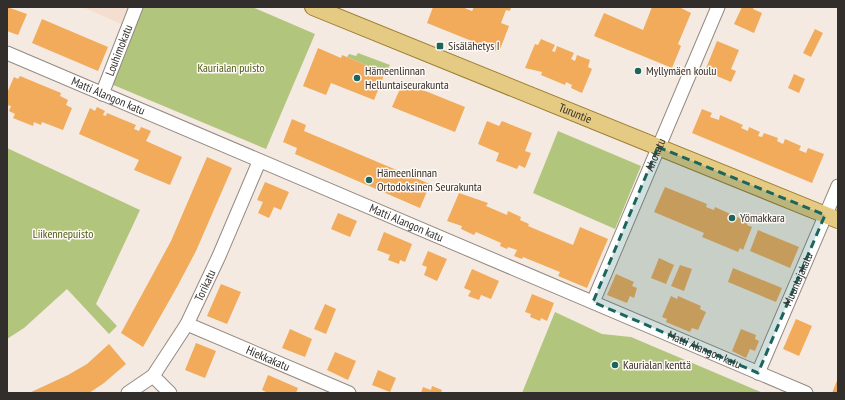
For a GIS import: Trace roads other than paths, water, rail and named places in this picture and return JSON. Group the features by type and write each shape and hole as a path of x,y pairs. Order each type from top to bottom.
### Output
{"main road":[{"name":"Turuntie","path":"321,8 832,218"}],"street":[{"name":"Louhimokatu","path":"102,94 136,7"},
{"name":"Ahokatu","path":"593,302 718,7"},
{"name":"Matti Alangon katu","path":"7,53 259,162 806,393"},
{"name":"Torikatu","path":"128,393 153,376 187,324 219,256 259,162"},
{"name":"Muuntajakatu","path":"758,373 832,218 838,186"},
{"name":"Hiekkakatu","path":"187,324 349,393"},
{"path":"153,376 170,393"}],"place":[{"name":"Sisälähetys I","path":"440,46"},
{"name":"Myllymäen koulu","path":"638,71"},
{"name":"Hämeenlinnan Helluntaiseurakunta","path":"357,78"},
{"name":"Hämeenlinnan Ortodoksinen Seurakunta","path":"369,180"},
{"name":"Yömakkara","path":"732,218"},
{"name":"Kaurialan kenttä","path":"615,365"}],"park label":[{"name":"Kaurialan puisto","path":"231,68"},
{"name":"Liikennepuisto","path":"63,234"}]}
